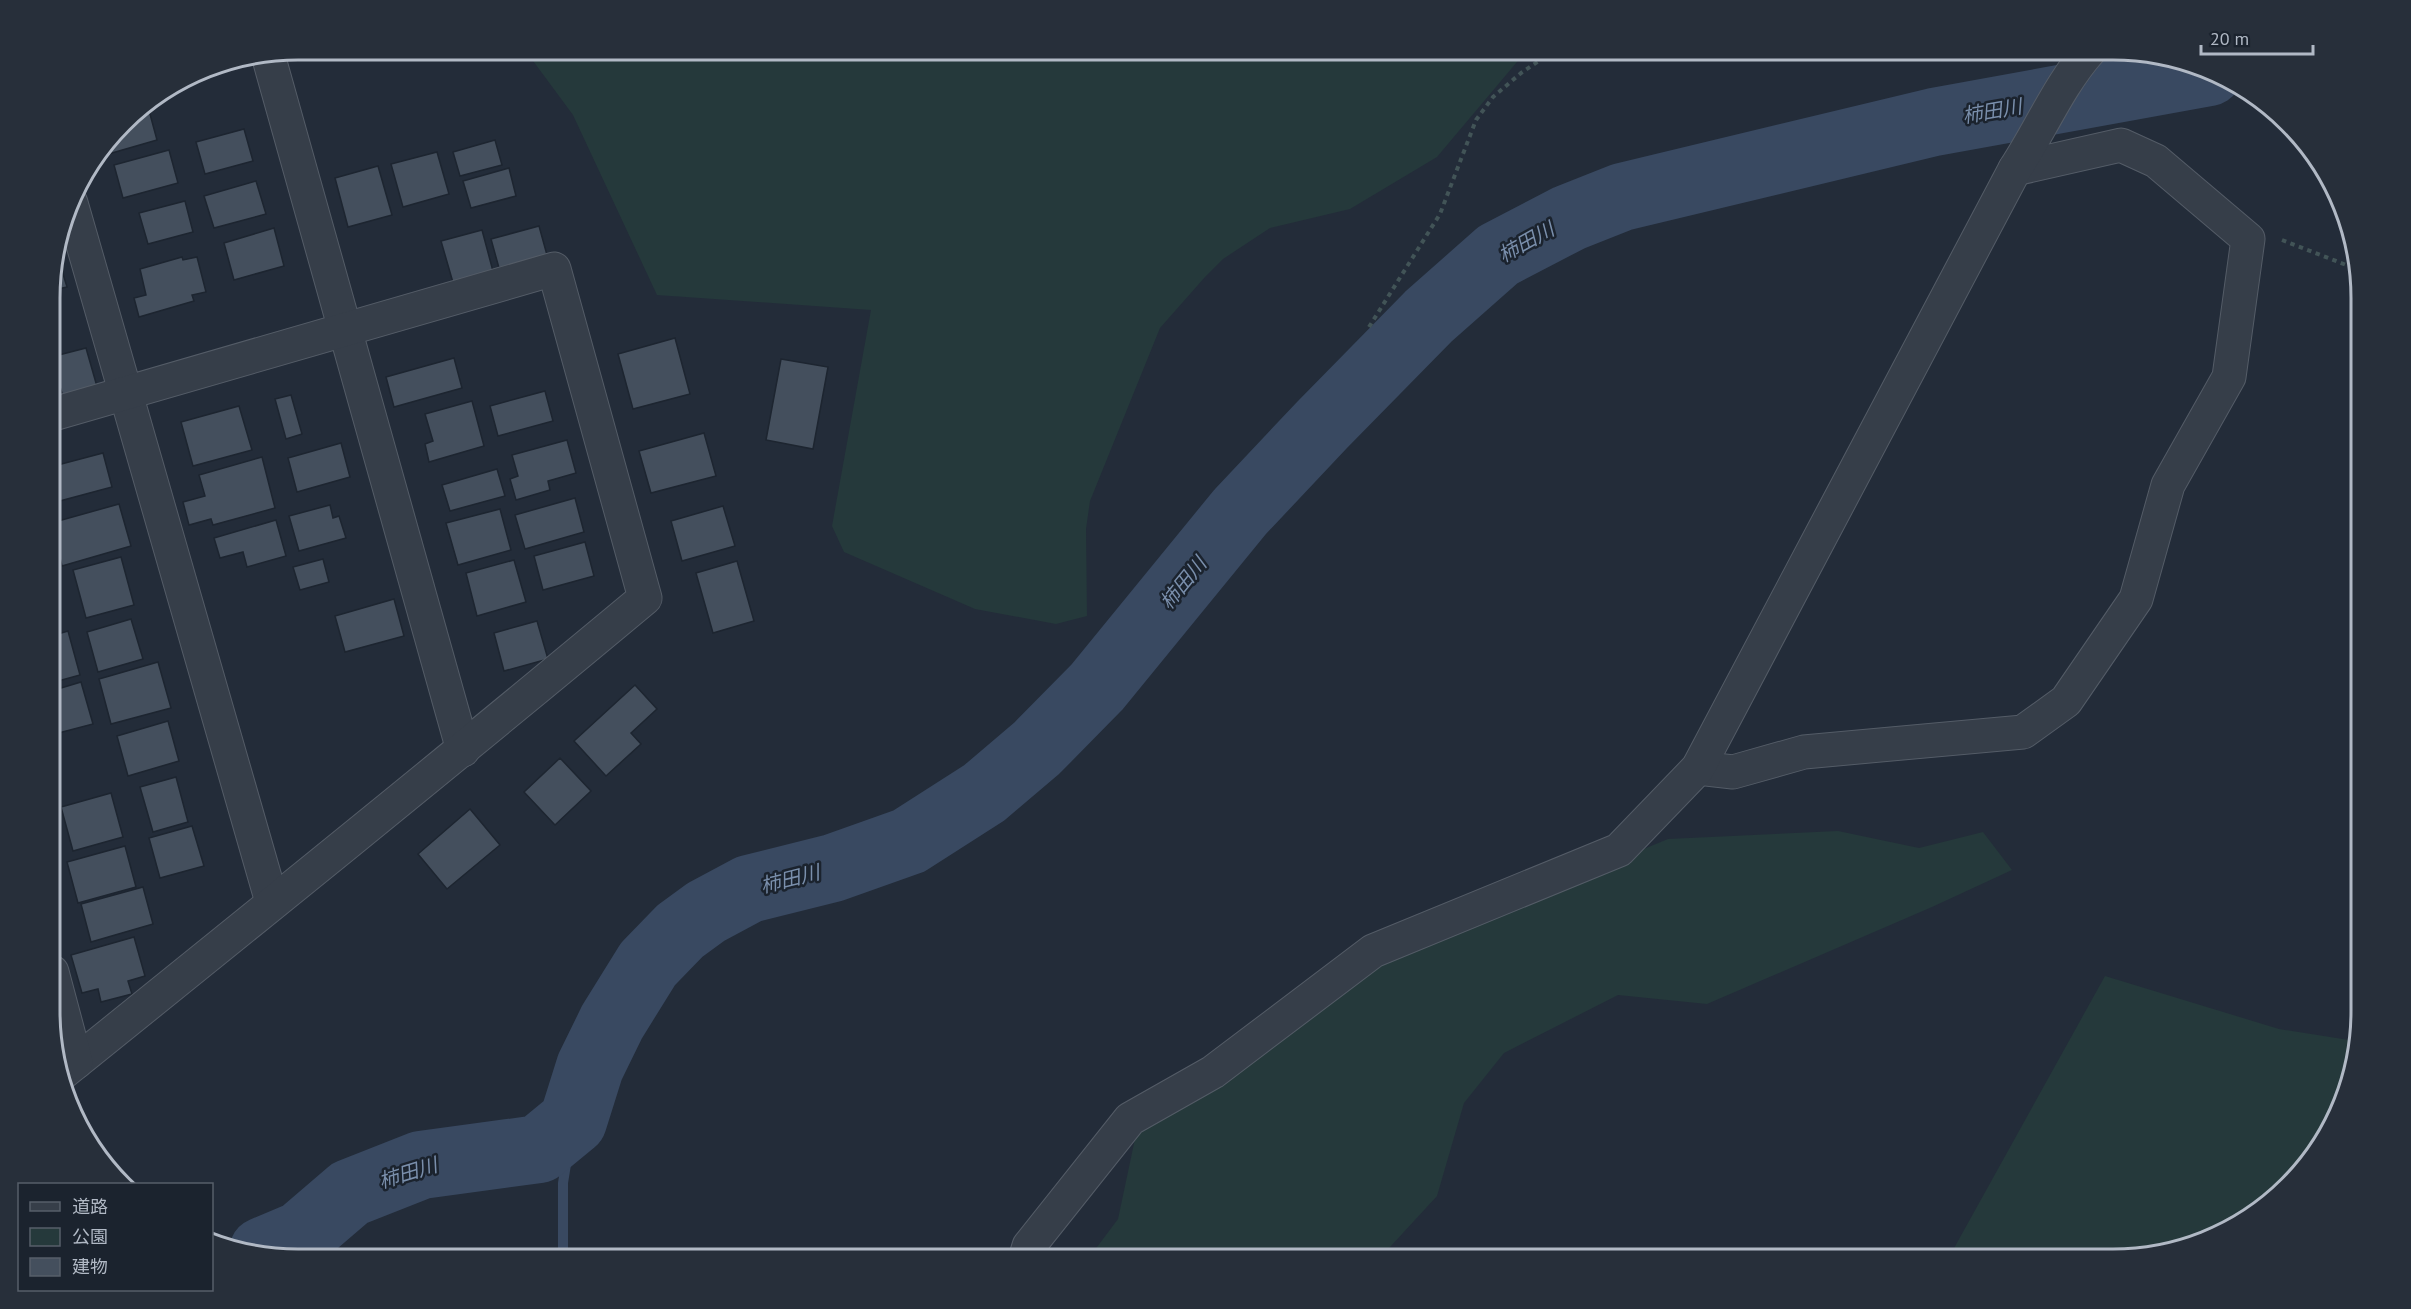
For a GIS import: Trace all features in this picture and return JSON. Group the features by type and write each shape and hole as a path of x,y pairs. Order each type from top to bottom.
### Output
{"street":[{"path":"1028,1249 1130,1119 1213,1072 1373,951 1619,850 1698,768 2015,169 2081,60"},
{"path":"270,62 463,750"},
{"path":"1698,768 1733,772 1804,752 2023,732 2066,701 2136,599 2168,485 2229,376 2248,239 2156,161 2121,145 2015,169"},
{"path":"75,216 272,902"},
{"path":"60,412 554,269 645,598 463,750 68,1069 61,1030"}],"path":[{"path":"1370,327 1440,214 1476,120 1493,97 1540,60"},
{"path":"2248,239 2278,239 2349,266"}],"green space":[{"path":"532,60 1519,60 1437,157 1350,209 1270,228 1223,259 1160,328 1090,501 1086,529 1087,616 1056,624 975,609 844,552 832,526 871,310 657,295 573,115"},
{"path":"1838,831 1919,848 1983,832 2012,870 1707,1004 1618,995 1504,1053 1464,1103 1437,1196 1388,1249 1096,1249 1118,1219 1136,1134 1407,947 1668,839"},
{"path":"2105,976 2279,1029 2349,1040 2343,1073 2333,1102 2311,1143 2292,1168 2270,1190 2232,1217 2190,1236 2144,1247 1954,1249"}],"building":[{"path":"149,112 157,140 108,154"},
{"path":"244,129 253,161 205,174 196,142"},
{"path":"495,140 502,165 460,176 453,152"},
{"path":"169,150 178,183 123,198 114,165"},
{"path":"437,152 449,194 403,207 391,164"},
{"path":"378,166 392,215 348,227 335,178"},
{"path":"509,168 516,196 471,208 463,181"},
{"path":"256,181 266,214 214,228 204,196"},
{"path":"185,201 193,232 148,244 139,213"},
{"path":"539,226 547,255 499,268 491,239"},
{"path":"274,228 284,266 234,280 224,243"},
{"path":"482,230 494,275 454,286 441,241"},
{"path":"182,257 183,260 197,257 206,292 192,295 194,301 139,317 134,298 146,295 140,269"},
{"path":"62,270 67,287 61,289"},
{"path":"675,338 690,394 633,409 618,354"},
{"path":"86,348 98,390 64,400 60,387 60,355"},
{"path":"454,358 462,388 394,407 386,377"},
{"path":"781,359 828,367 813,449 766,440"},
{"path":"545,391 553,421 498,436 490,406"},
{"path":"291,395 302,434 286,439 275,399"},
{"path":"472,401 484,446 429,462 425,444 433,441 425,414"},
{"path":"239,406 252,450 193,466 181,422"},
{"path":"704,433 716,476 651,493 639,451"},
{"path":"567,440 576,473 548,481 550,490 516,500 510,479 518,476 512,455"},
{"path":"341,443 350,477 297,492 288,458"},
{"path":"103,453 112,487 60,501 60,464"},
{"path":"262,457 275,508 213,525 211,519 189,525 183,502 205,496 199,475"},
{"path":"497,469 505,496 450,511 442,485"},
{"path":"575,498 584,532 525,549 515,515"},
{"path":"119,504 131,546 62,566 60,520"},
{"path":"330,505 333,518 339,516 346,538 299,551 289,516"},
{"path":"723,506 735,546 682,561 671,521"},
{"path":"500,509 511,550 458,565 446,523"},
{"path":"276,520 286,556 247,567 243,552 220,558 214,538"},
{"path":"585,542 594,576 543,590 534,556"},
{"path":"121,557 134,605 86,618 73,570"},
{"path":"323,559 329,582 300,590 293,567"},
{"path":"514,560 526,602 477,616 466,573"},
{"path":"737,561 754,621 713,633 696,573"},
{"path":"394,599 404,636 345,652 335,616"},
{"path":"131,619 143,659 98,672 87,632"},
{"path":"537,621 548,659 504,671 494,633"},
{"path":"68,631 80,675 60,681 60,633"},
{"path":"158,662 171,708 111,724 99,679"},
{"path":"81,682 93,724 60,733 60,688"},
{"path":"635,685 657,709 631,733 641,744 606,776 574,741"},
{"path":"168,721 179,761 128,776 117,736"},
{"path":"560,758 591,791 555,825 524,792"},
{"path":"176,777 188,822 153,832 140,787"},
{"path":"111,793 123,837 73,851 61,807"},
{"path":"470,809 500,845 447,889 418,854"},
{"path":"192,826 204,866 160,878 149,838"},
{"path":"125,846 136,887 78,903 67,862"},
{"path":"143,887 153,924 91,942 81,904"},
{"path":"134,937 145,976 128,981 132,994 101,1002 98,989 82,993 71,955"}],"waterway":[{"name":"柿田川","path":"272,1247 301,1235 350,1193 421,1165 539,1149 573,1121 590,1067 612,1022 648,964 680,931 706,912 749,889 833,868 909,841 984,793 1037,748 1097,687 1240,512 1322,425 1429,316 1498,255 1569,218 1622,197 1934,122 2195,75"},
{"path":"563,1249 563,1183 573,1121"}]}
